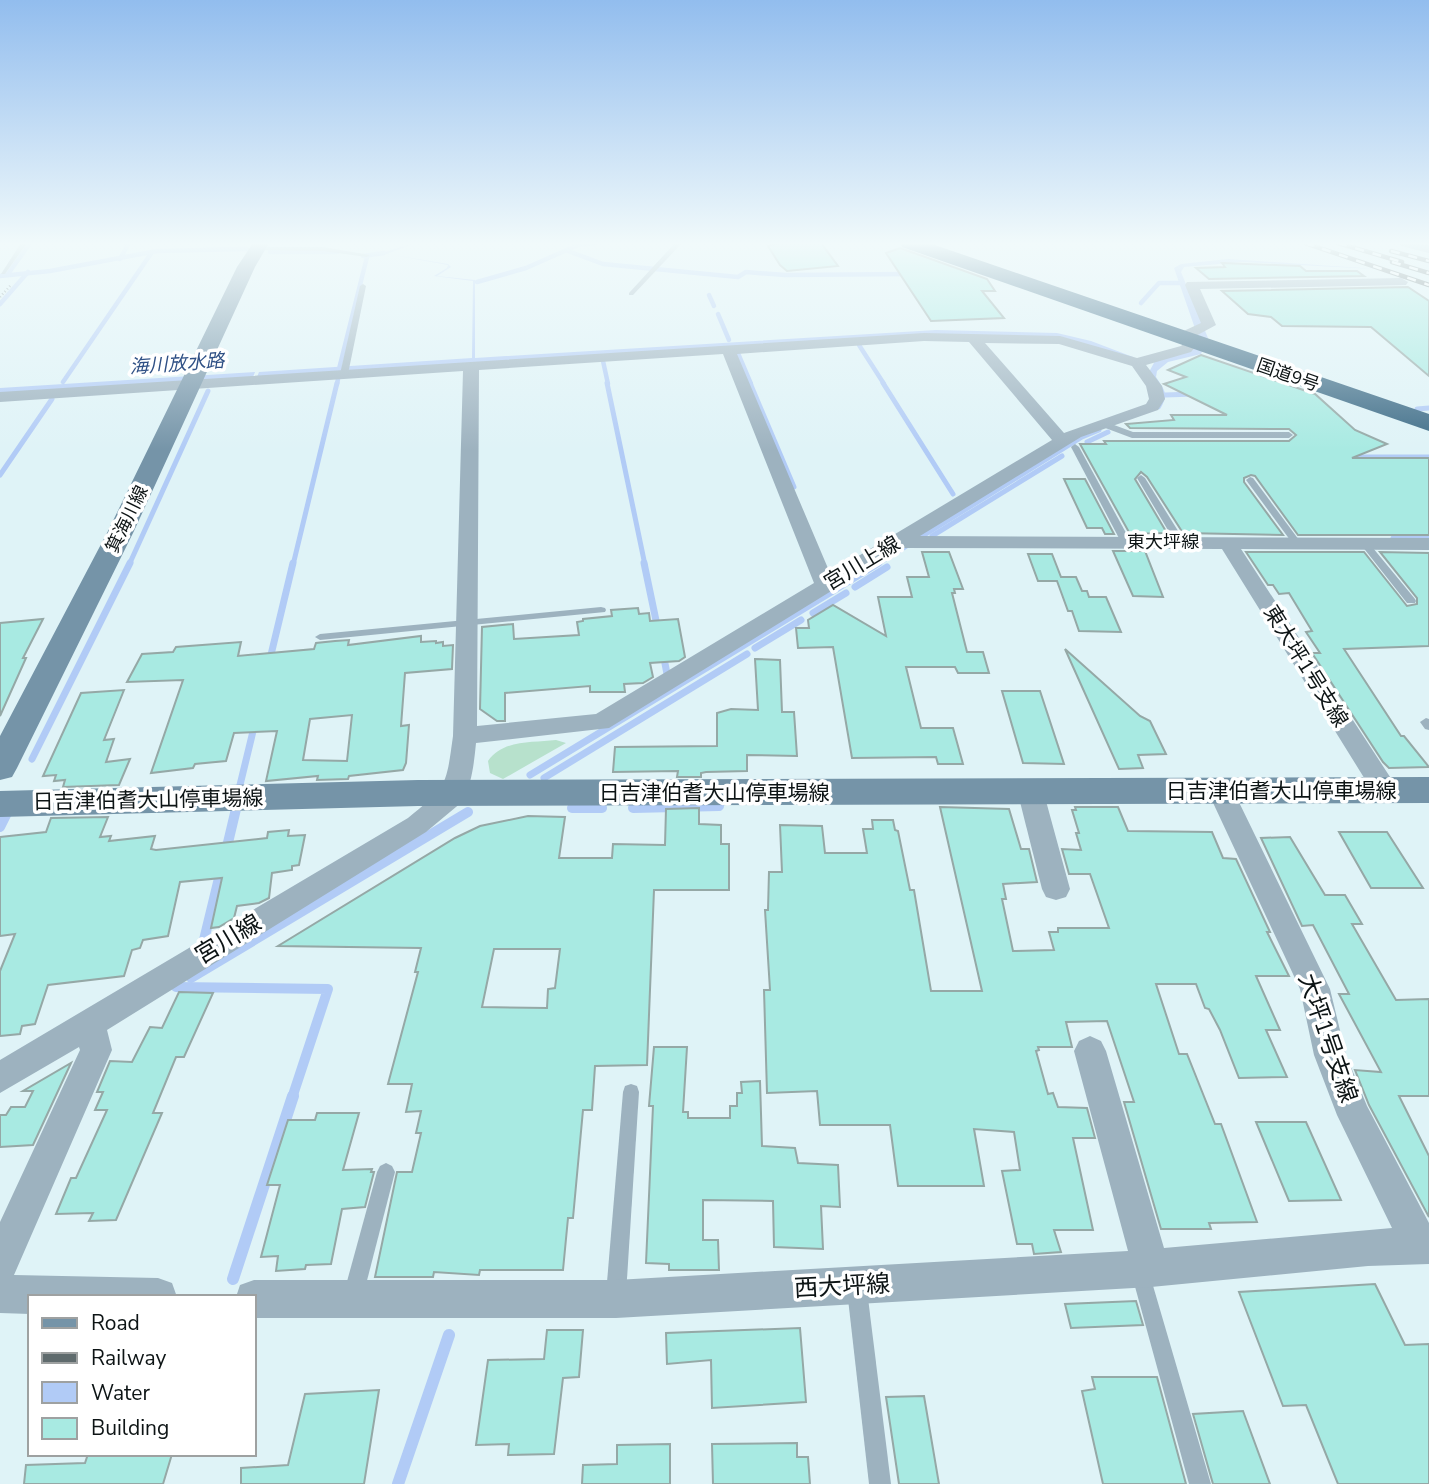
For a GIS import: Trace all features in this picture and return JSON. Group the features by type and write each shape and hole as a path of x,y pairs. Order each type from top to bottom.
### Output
{"highway":[{"name":"国道9号","path":"1107,312 1429,423"}],"street":[{"name":"箕海川線","path":"0,768 121,531 227,312"},
{"path":"0,397 873,339 1060,340 1137,363 1186,349 1186,340 1209,325 1204,312"},
{"path":"973,338 1069,444"},
{"path":"728,349 825,586"},
{"name":"宮川上線","path":"465,736 601,722 898,542 1103,424 1146,410 1157,399 1154,386 1137,363"},
{"path":"453,795 461,769 465,736 471,366"},
{"name":"東大坪線","path":"898,542 1296,542 1428,545"},
{"name":"東大坪1号支線","path":"1227,542 1385,790"},
{"path":"1031,790 1056,889"},
{"name":"日吉津伯耆大山停車場線","path":"0,804 418,793 453,795 1429,790"},
{"name":"大坪1号支線","path":"1221,792 1315,989 1330,1055 1354,1115 1425,1245"},
{"name":"宮川線","path":"0,1078 417,825 453,795"},
{"path":"0,1264 96,1050 90,1023"},
{"path":"1090,1051 1145,1269"},
{"name":"西大坪線","path":"256,1299 616,1299 1145,1269 1368,1247 1425,1245"},
{"path":"0,1294 53,1295"}],"lane":[{"path":"344,374 357,312"},
{"path":"1103,424 1132,435 1289,435"},
{"path":"1069,444 1126,542"},
{"path":"1141,478 1180,542"},
{"path":"1250,480 1296,542"},
{"path":"1365,544 1411,601"},
{"path":"320,637 601,610"},
{"path":"616,1299 631,1092"},
{"path":"352,1301 386,1172"},
{"path":"1145,1269 1200,1484"},
{"path":"857,1285 880,1484"}],"green space":[{"path":"556,740 566,743 503,779 490,773 488,761 494,754 510,745"}],"water":[{"path":"473,312 475,312 475,358 936,330 1057,333 1091,341 1133,357 1124,358 1064,338 994,335 257,377 259,372 472,358"},
{"path":"1189,312 1197,312 1208,338 1201,354 1168,362 1157,371 1156,377 1165,396 1160,409 1151,411 1149,372 1155,361 1193,350 1198,337"},
{"path":"255,372 253,377 0,394 0,388"}],"building":[{"path":"925,312 999,312 1004,318 931,321"},
{"path":"1246,312 1429,312 1429,376 1371,327 1282,326 1271,317"},
{"path":"1201,355 1315,394 1355,430 1387,444 1352,458 1429,458 1429,535 1298,535 1255,476 1251,475 1244,478 1244,482 1283,535 1183,533 1147,477 1141,472 1135,479 1167,533 1130,534 1080,444 1106,444 1104,441 1289,441 1296,435 1289,429 1130,428 1126,424 1174,420 1171,415 1227,415 1164,384 1186,377 1168,370"},
{"path":"1064,479 1085,479 1114,534 1105,534 1102,528 1087,528"},
{"path":"1113,551 1145,551 1163,597 1133,596"},
{"path":"922,552 949,552 963,589 954,589 955,593 952,593 967,652 983,652 989,673 958,673 955,667 906,667 921,728 953,728 963,764 938,764 936,757 852,758 833,647 798,648 796,628 809,628 808,620 833,605 886,636 878,597 912,597 907,577 929,577"},
{"path":"1246,552 1364,552 1407,606 1417,604 1417,598 1380,552 1429,553 1429,646 1344,649 1401,736 1404,736 1429,767 1389,768 1383,762 1312,653 1320,653 1306,632 1312,631 1289,593 1279,594 1273,585 1268,585"},
{"path":"1028,554 1052,554 1061,577 1076,577 1082,591 1087,591 1089,597 1106,597 1121,632 1079,631 1057,581 1038,581"},
{"path":"638,608 639,614 649,613 650,621 678,619 685,657 679,661 650,663 653,677 643,683 624,684 625,692 590,692 590,686 505,693 505,721 497,721 480,709 482,627 513,624 514,639 579,635 577,622 583,619 612,616 611,610"},
{"path":"43,619 23,658 26,658 0,716 0,623"},
{"path":"421,636 421,642 436,641 443,642 443,646 453,645 452,669 405,673 401,726 409,725 403,770 349,776 348,779 317,780 318,776 266,781 277,731 234,733 226,761 151,773 183,680 127,682 142,654 173,652 176,647 241,642 238,656 314,649 316,643 335,641 349,640 348,645","holes":["352,715 347,761 303,760 310,719"]},
{"path":"1065,649 1140,716 1150,721 1166,754 1138,755 1143,768 1119,769"},
{"path":"755,659 780,660 782,712 794,712 797,756 747,755 747,771 706,772 701,773 701,777 677,777 678,771 613,772 615,747 717,746 717,713 731,709 758,710"},
{"path":"124,690 104,740 114,739 106,762 130,759 119,785 63,787 65,780 54,781 56,775 43,776 81,693"},
{"path":"1002,691 1040,691 1064,764 1023,763"},
{"path":"940,807 1009,809 1021,849 1029,849 1037,882 1003,884 1006,899 1002,899 1013,951 1054,950 1049,932 1058,932 1058,928 1109,928 1090,874 1069,874 1062,849 1081,850 1072,810 1076,810 1075,807 1118,807 1128,831 1212,832 1223,858 1236,859 1289,976 1256,976 1280,1030 1266,1030 1287,1077 1239,1078 1220,1030 1209,1009 1205,1008 1196,984 1156,984 1179,1054 1187,1054 1215,1124 1221,1124 1257,1222 1209,1223 1211,1229 1161,1229 1124,1102 1134,1102 1107,1021 1066,1022 1072,1047 1038,1047 1039,1050 1036,1051 1048,1094 1053,1093 1058,1107 1087,1108 1095,1138 1073,1138 1093,1230 1054,1230 1061,1252 1034,1254 1032,1244 1017,1244 1002,1171 1020,1170 1014,1132 974,1129 984,1186 898,1186 890,1125 820,1125 817,1091 767,1093 764,990 770,990 765,910 768,910 769,872 782,872 780,825 822,826 825,853 867,853 863,829 873,829 872,820 893,820 895,830 898,831 910,890 914,890 931,991 982,991"},
{"path":"699,808 699,824 721,825 721,844 729,844 729,890 654,890 647,1065 595,1066 592,1110 583,1110 573,1218 568,1218 563,1270 480,1270 479,1275 434,1272 433,1277 375,1277 397,1172 412,1172 421,1133 416,1133 421,1111 406,1112 412,1084 388,1084 418,972 415,972 421,948 278,946 455,838 480,826 528,816 565,817 559,858 612,858 613,844 665,845 666,809","holes":["494,949 560,949 555,988 548,989 547,1008 482,1007"]},
{"path":"108,817 100,837 111,836 109,841 155,836 151,849 156,850 267,838 268,832 289,830 288,836 305,835 299,865 292,866 292,870 272,873 269,898 259,903 237,906 234,918 219,927 211,928 222,878 180,882 168,936 143,940 140,948 132,950 124,976 48,985 35,1024 22,1026 20,1034 0,1036 0,971 15,934 0,936 0,837 46,832 51,818"},
{"path":"1339,832 1387,832 1423,888 1371,888"},
{"path":"1290,837 1325,895 1345,895 1362,924 1352,924 1396,1000 1429,999 1429,1096 1399,1096 1429,1156 1429,1217 1369,1105 1355,1070 1381,1072 1339,994 1349,994 1313,925 1302,926 1261,838"},
{"path":"179,992 213,993 184,1057 176,1057 153,1113 162,1113 116,1220 89,1221 93,1213 56,1214 71,1178 76,1178 107,1110 95,1110 103,1092 97,1092 110,1061 132,1062 150,1027 162,1028"},
{"path":"654,1047 687,1047 683,1112 688,1112 688,1118 730,1118 730,1106 737,1106 737,1093 742,1093 741,1082 760,1081 762,1146 795,1148 798,1163 838,1165 840,1207 821,1206 823,1249 774,1247 773,1201 703,1200 703,1240 718,1240 719,1270 669,1270 669,1264 646,1263 653,1106 649,1106"},
{"path":"71,1063 33,1145 0,1147 0,1115 6,1115 11,1107 25,1107 33,1091 23,1091"},
{"path":"317,1113 359,1113 343,1170 372,1169 371,1172 374,1172 365,1207 342,1209 331,1264 306,1265 305,1269 276,1271 278,1256 261,1257 280,1185 267,1185 288,1120 315,1120"},
{"path":"1256,1122 1306,1122 1341,1200 1289,1201"},
{"path":"1375,1284 1405,1345 1429,1344 1429,1484 1338,1484 1306,1405 1283,1406 1239,1292"},
{"path":"1136,1301 1143,1325 1071,1328 1065,1304"},
{"path":"800,1328 806,1402 712,1408 711,1360 667,1364 666,1333"},
{"path":"547,1330 583,1330 579,1377 563,1378 554,1454 508,1455 509,1444 476,1445 488,1360 544,1359"},
{"path":"1092,1377 1157,1377 1186,1484 1103,1484 1082,1391 1095,1389"},
{"path":"379,1390 364,1484 241,1484 241,1468 288,1465 305,1394"},
{"path":"924,1396 939,1484 899,1484 886,1397"},
{"path":"1243,1411 1270,1484 1213,1484 1193,1414"},
{"path":"797,1443 797,1457 808,1457 810,1484 713,1484 712,1444"},
{"path":"670,1444 670,1484 582,1484 583,1465 617,1464 617,1445"},
{"path":"87,1456 171,1456 163,1484 24,1484 26,1465 85,1463"}],"waterway":[{"path":"63,382 111,312"},
{"path":"339,369 353,312"},
{"path":"718,314 729,340"},
{"path":"859,345 884,384"},
{"path":"737,351 751,384"},
{"path":"603,361 608,384"},
{"path":"337,384 338,379"},
{"path":"293,565 337,383"},
{"path":"607,383 645,565"},
{"path":"750,383 794,487"},
{"path":"883,383 953,494"},
{"path":"129,565 208,391"},
{"path":"1165,395 1194,394"},
{"path":"0,475 52,399"},
{"path":"1417,409 1429,408"},
{"path":"876,565 1082,437 1099,430"},
{"path":"1087,442 1108,432"},
{"path":"932,536 1062,456"},
{"path":"1344,457 1429,457"},
{"path":"1393,538 1429,538"},
{"path":"269,663 293,563"},
{"path":"644,563 658,630"},
{"path":"530,775 879,563"},
{"path":"32,759 129,565"},
{"path":"855,587 887,567"},
{"path":"813,613 846,593"},
{"path":"755,648 801,620"},
{"path":"663,653 667,674"},
{"path":"544,778 747,654"},
{"path":"240,785 255,723"},
{"path":"633,808 719,806"},
{"path":"572,808 602,808"},
{"path":"226,851 236,809"},
{"path":"191,978 468,812"},
{"path":"0,827 7,813"},
{"path":"203,944 221,870"},
{"path":"176,987 328,989 292,1098"},
{"path":"233,1279 293,1096"},
{"path":"398,1484 449,1335"}],"water label":[{"name":"海川放水路","path":"177,364"}]}
